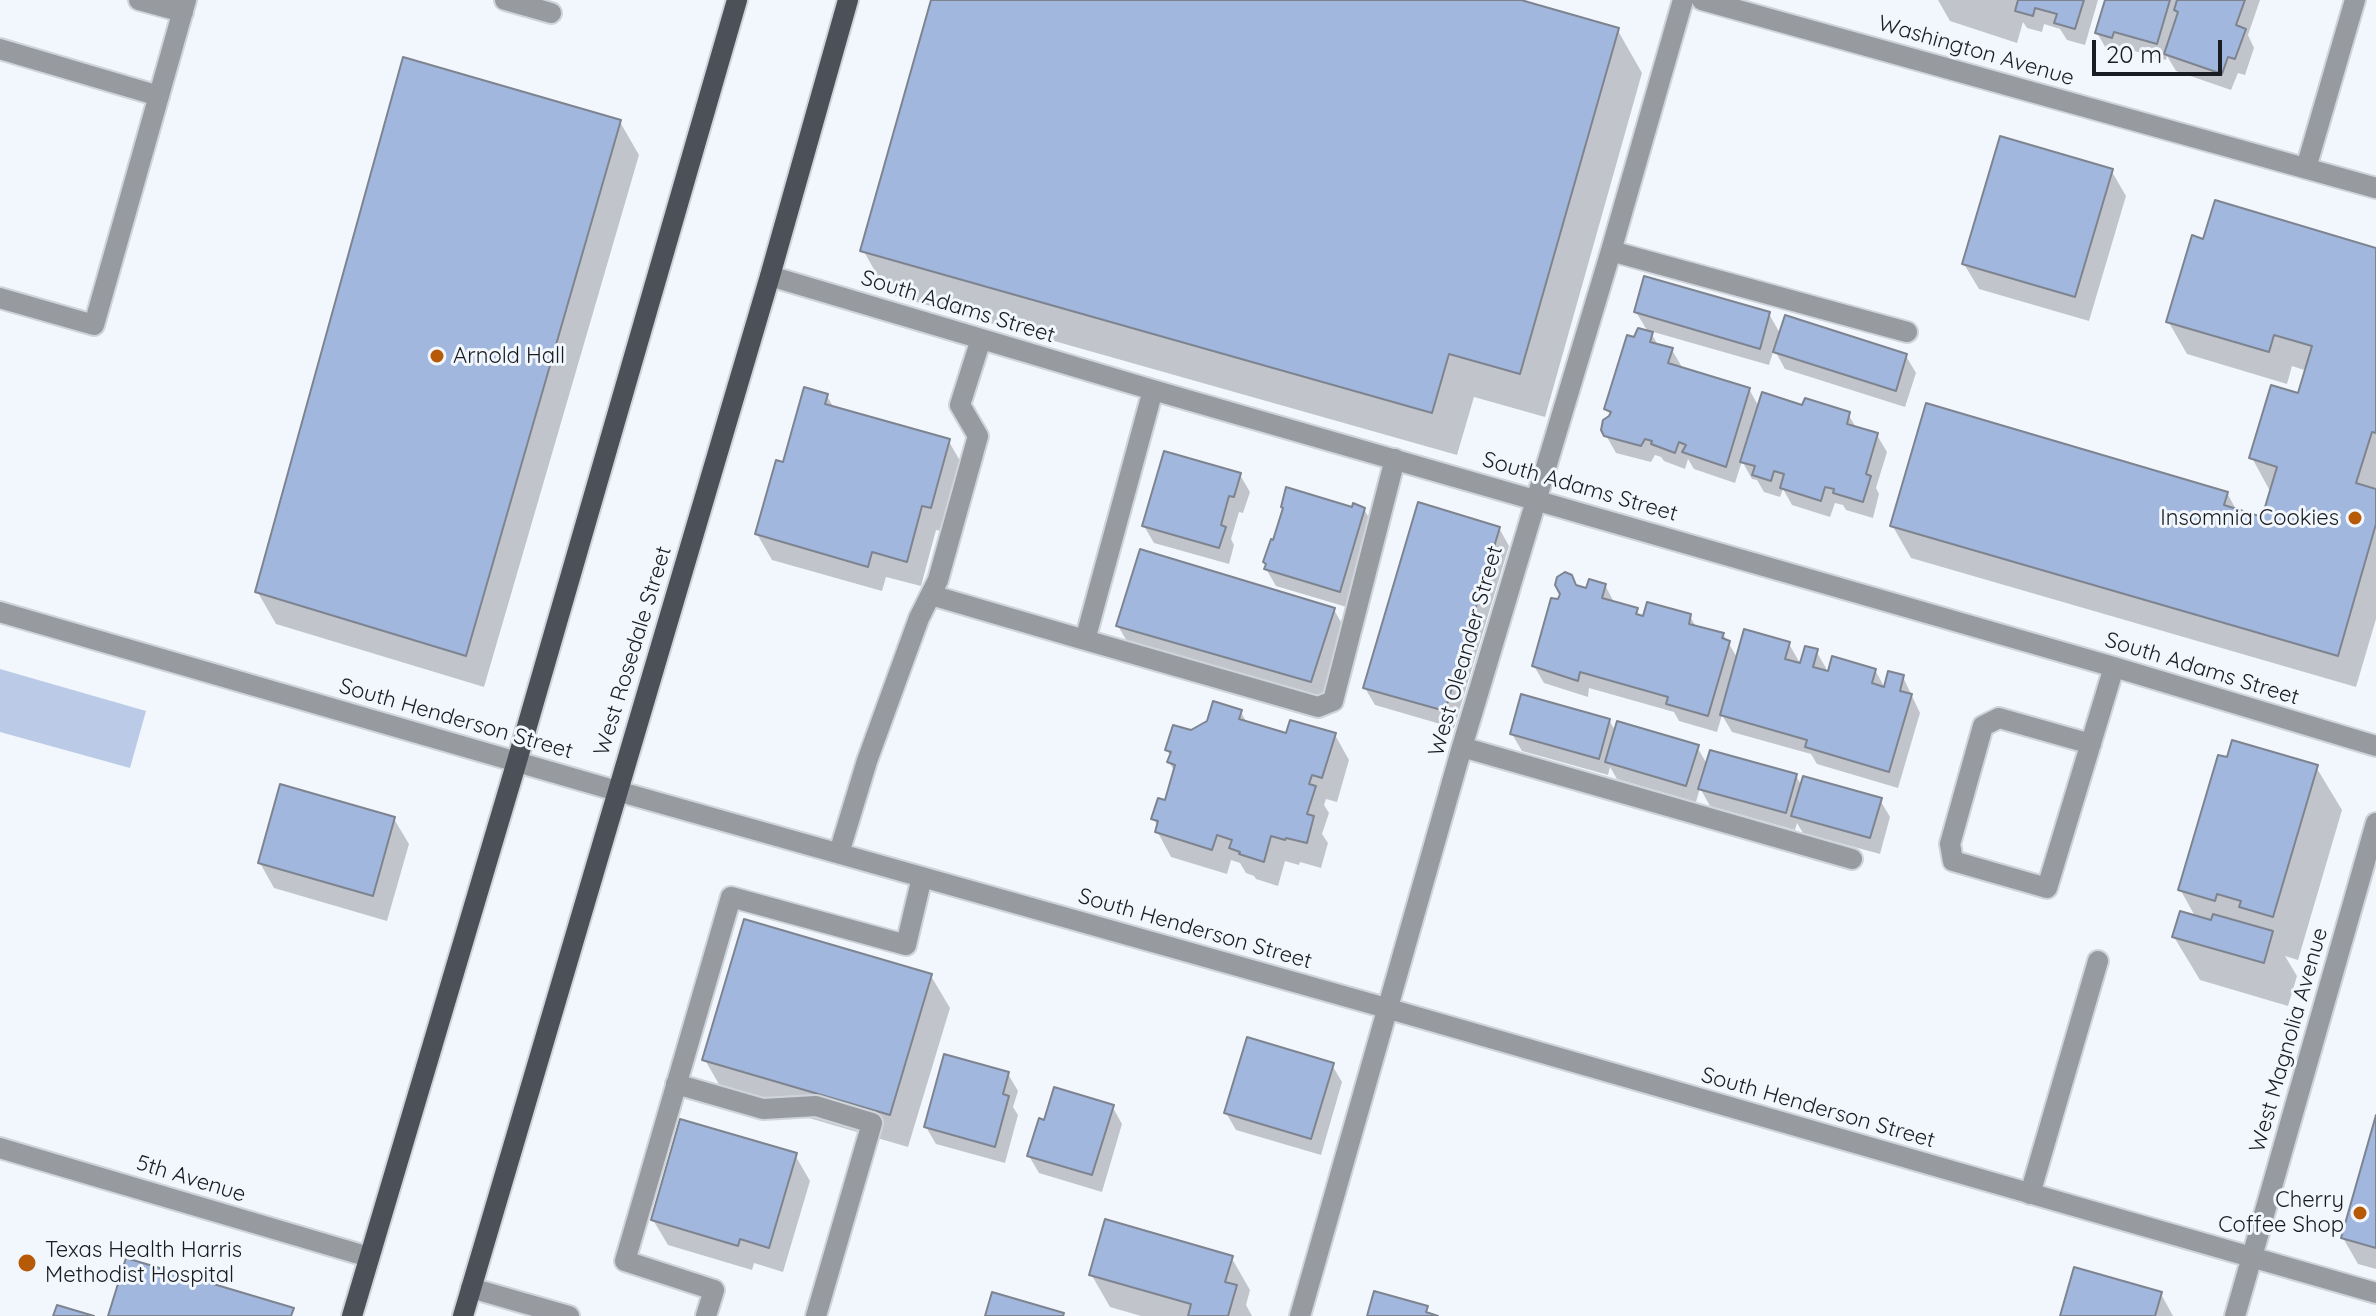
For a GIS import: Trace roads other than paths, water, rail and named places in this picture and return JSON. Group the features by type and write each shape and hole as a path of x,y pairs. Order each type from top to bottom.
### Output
{"main road":[{"path":"352,1316 517,761 737,0"},
{"name":"West Rosedale Street","path":"463,1316 770,276 848,0"}],"street":[{"path":"0,298 94,325 184,6 139,0"},
{"path":"505,0 551,13"},
{"name":"West Oleander Street","path":"1300,1316 1462,747 1683,0"},
{"name":"Washington Avenue","path":"1702,0 2376,188"},
{"path":"2306,168 2355,0"},
{"path":"0,49 159,96"},
{"path":"1611,251 1907,332"},
{"name":"South Adams Street","path":"770,276 2376,746"},
{"path":"839,853 867,761 919,618 938,580 978,436 960,405 981,339"},
{"path":"1085,640 1153,390"},
{"path":"931,595 1318,707 1333,701 1395,459"},
{"name":"South Henderson Street","path":"0,612 2376,1293"},
{"path":"2091,744 1999,718 1983,726 1950,844 1953,861 2047,888 2091,744 2114,667"},
{"path":"1462,747 1852,859"},
{"name":"West Magnolia Avenue","path":"2235,1316 2376,823"},
{"path":"706,1316 714,1290 625,1261 731,897 906,945 922,877"},
{"path":"2030,1194 2098,961"},
{"path":"676,1084 763,1109 816,1106 872,1123 816,1316"},
{"name":"5th Avenue","path":"0,1148 369,1257"},
{"path":"471,1288 569,1316"}],"place":[{"name":"Arnold Hall","path":"437,356"},
{"name":"Insomnia Cookies","path":"2355,518"},
{"name":"Cherry Coffee Shop","path":"2360,1213"},
{"name":"Texas Health Harris Methodist Hospital","path":"27,1263"}]}
